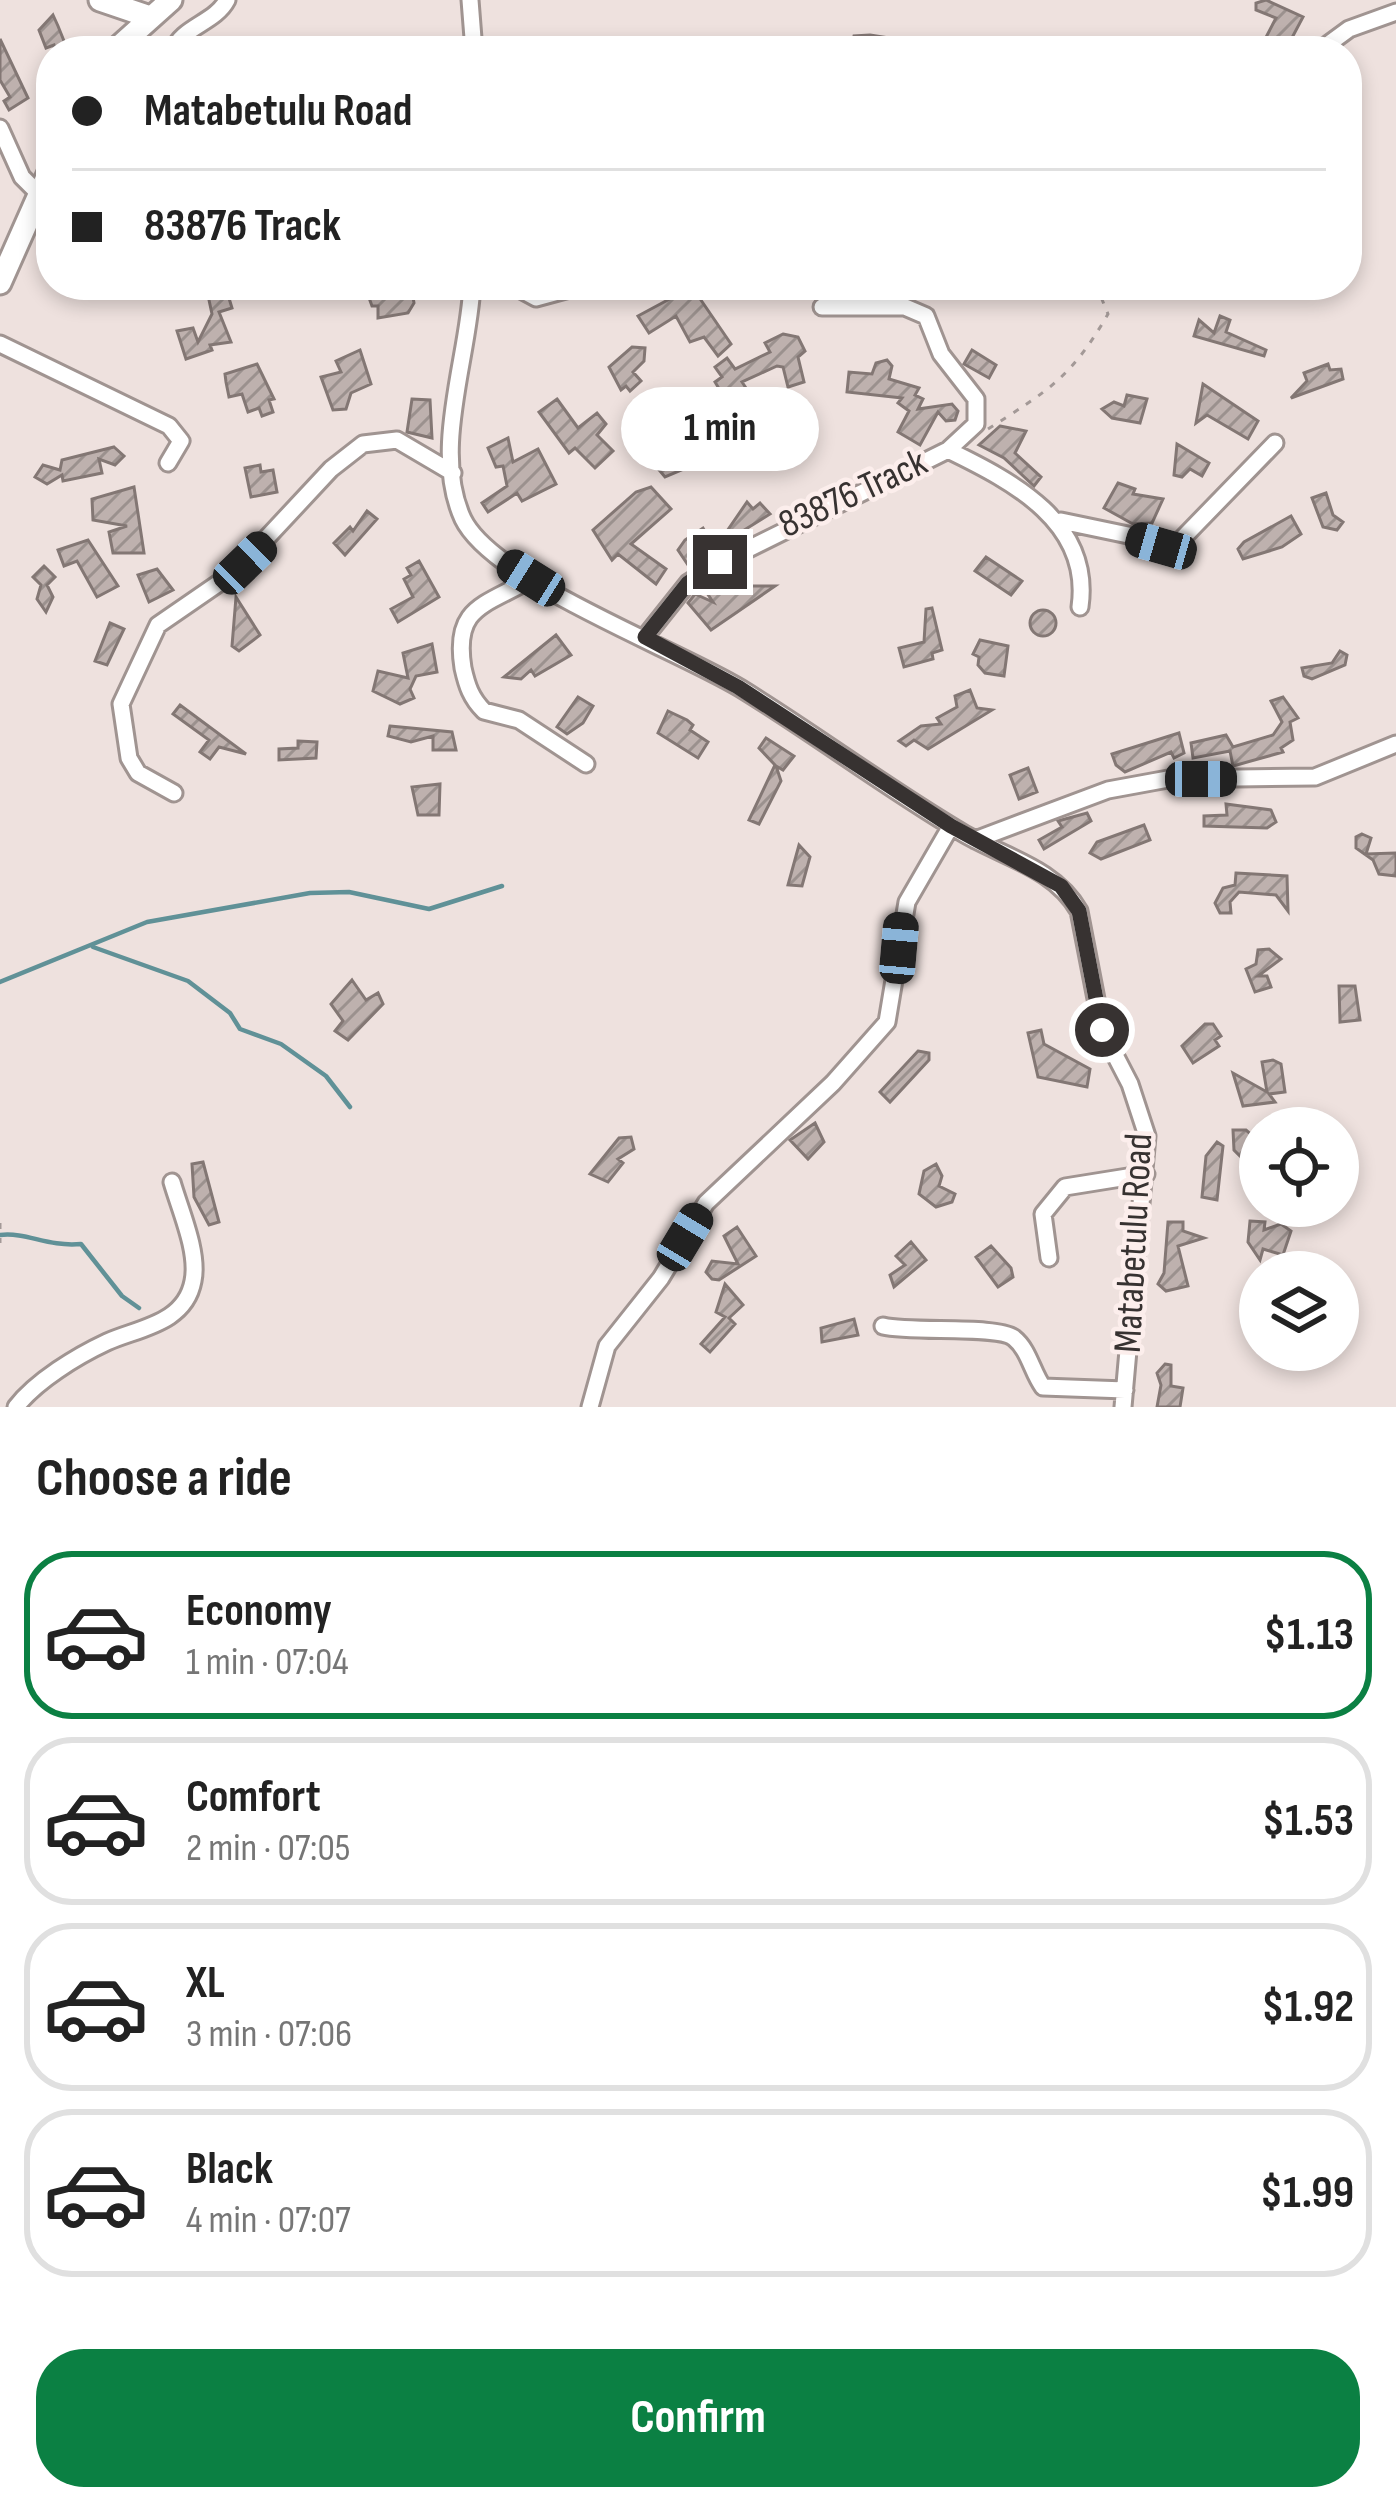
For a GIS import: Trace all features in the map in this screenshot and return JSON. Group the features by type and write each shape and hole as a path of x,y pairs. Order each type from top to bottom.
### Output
{"street":[{"path":"100,0 150,17"},
{"path":"130,36 171,0"},
{"path":"181,36 220,11 227,0"},
{"path":"470,0 473,36"},
{"path":"1339,36 1396,12"},
{"path":"0,128 22,177 36,191"},
{"path":"0,283 36,204"},
{"name":"Matabetulu Road","path":"470,300 453,473 464,520 474,535 531,578 738,687 951,826 1048,875 1079,911 1102,1030 1143,1122 1146,1174 1124,1398"},
{"path":"822,307 904,307 926,316 941,354 976,399 978,417 948,450"},
{"path":"0,344 169,426 181,441 167,463"},
{"path":"174,794 138,772 129,758 121,704 158,625 235,572 331,469 363,444 397,440 453,473"},
{"path":"1061,521 1176,545 1275,443"},
{"name":"83876 Track","path":"645,637 688,583 720,562 948,450 1061,521"},
{"path":"1061,521 1081,566 1080,608"},
{"path":"531,578 466,616 460,632 465,681 484,711 519,720 586,764"},
{"path":"975,840 1108,790 1168,779 1315,776 1396,744"},
{"path":"590,1407 608,1346 661,1279 706,1203 833,1083 887,1022 907,902 933,849 951,826"},
{"path":"1049,1258 1043,1214 1065,1187 1146,1174"},
{"path":"16,1407 98,1347 157,1326 185,1298 194,1268 172,1182"},
{"path":"883,1326 914,1333 998,1330 1019,1342 1042,1387 1124,1398"}],"path":[{"path":"969,432 988,429 1063,381 1108,314 1102,300"},
{"path":"0,1223 0,1243"}],"building":[{"path":"1266,0 1303,17 1293,36 1267,36 1276,18 1256,10 1256,3"},
{"path":"53,15 62,36 41,36 39,30"},
{"path":"0,39 28,98 9,110 4,101 10,97 0,80"},
{"path":"209,300 230,300 232,308 219,312 231,342 210,345 212,350 186,359 177,331 193,328 198,342 212,314"},
{"path":"370,300 414,303 408,313 378,318 378,306"},
{"path":"668,300 701,300 731,344 718,356 704,337 690,342 676,316 649,333 638,316"},
{"path":"1220,316 1230,320 1226,332 1266,350 1264,356 1194,336 1199,320 1214,333"},
{"path":"783,334 798,337 805,351 798,357 804,382 788,387 783,367 777,366 742,382 750,394 730,407 715,382 722,377 715,367 727,358 735,369 770,352 765,343"},
{"path":"632,347 645,348 644,361 633,372 641,381 630,391 626,386 621,390 609,367"},
{"path":"360,350 371,384 351,393 346,409 333,410 321,377 341,372 336,361"},
{"path":"972,350 996,365 989,378 964,364"},
{"path":"887,360 892,366 889,379 919,388 915,395 923,399 918,409 952,404 958,411 955,420 946,421 938,412 920,445 898,432 909,411 898,403 902,398 847,392 849,372 872,374 876,363"},
{"path":"257,364 274,399 269,400 273,412 262,416 259,408 248,412 242,394 229,397 225,374"},
{"path":"1328,364 1330,370 1341,369 1343,379 1291,398 1307,381 1304,373"},
{"path":"1203,384 1258,421 1248,439 1207,415 1196,423"},
{"path":"1127,395 1147,399 1140,423 1112,418 1102,409 1114,402 1124,406"},
{"path":"412,399 430,400 432,438 407,432"},
{"path":"557,399 578,428 597,413 606,424 597,435 613,451 595,468 575,448 569,453 539,412"},
{"path":"1000,426 1026,431 1015,453 1041,477 1034,486 1004,458 979,445"},
{"path":"508,438 513,462 538,449 556,484 522,501 517,493 488,512 482,503 507,486 503,466 496,467 488,448"},
{"path":"680,444 698,463 665,477 649,458 662,447 668,454"},
{"path":"1177,444 1209,463 1202,476 1190,469 1182,477 1174,475"},
{"path":"114,447 124,456 115,465 99,459 102,473 63,481 62,475 47,484 35,477 43,465 60,470 62,460"},
{"path":"260,465 261,472 273,470 277,492 251,497 245,468"},
{"path":"1118,483 1135,489 1133,494 1163,499 1152,523 1133,524 1104,508"},
{"path":"134,487 144,553 113,553 109,532 127,526 93,520 92,499"},
{"path":"651,487 671,509 631,544 666,569 656,584 618,554 612,560 593,530 636,492"},
{"path":"1326,493 1333,515 1343,522 1337,530 1323,527 1312,498"},
{"path":"747,502 753,509 760,503 770,514 688,565 678,550 685,540 703,528 709,538 727,531"},
{"path":"367,511 377,519 345,555 334,543 350,527 353,531"},
{"path":"1291,516 1301,534 1282,547 1243,559 1238,549 1244,542"},
{"path":"88,540 118,586 97,597 77,561 64,566 58,550"},
{"path":"986,557 1022,581 1011,595 975,571"},
{"path":"419,561 439,597 398,622 391,609 413,597 404,579 411,575 407,568"},
{"path":"44,566 55,577 47,585 53,597 46,612 37,599 41,585 33,577"},
{"path":"157,569 173,590 149,602 138,575"},
{"path":"738,577 744,586 775,586 711,630 688,603 695,594 713,602 707,593"},
{"path":"236,597 260,635 239,651 232,646"},
{"path":"932,608 942,650 932,653 933,659 904,667 899,648 924,642 926,609"},
{"path":"1043,610 1056,623 1043,636 1030,623"},
{"path":"110,623 124,629 107,665 95,661"},
{"path":"556,635 571,655 535,676 531,670 521,679 504,677"},
{"path":"980,640 1008,646 1004,676 985,673 978,665 979,657 973,654"},
{"path":"432,644 437,672 416,676 410,689 414,698 400,704 373,691 378,671 408,678 403,653"},
{"path":"1340,651 1347,655 1345,665 1312,679 1304,676 1302,668 1332,663"},
{"path":"970,690 977,708 992,710 928,749 914,740 906,746 899,741 921,726 941,724 937,718 957,707 955,696"},
{"path":"578,697 593,706 583,723 567,734 557,727"},
{"path":"1283,697 1298,718 1290,722 1293,740 1281,748 1283,752 1233,766 1230,751 1193,758 1191,743 1226,735 1233,747 1273,735 1282,722 1271,701"},
{"path":"180,705 246,754 219,747 210,759 200,752 209,740 173,714"},
{"path":"668,711 687,720 693,725 690,730 708,742 698,758 658,733"},
{"path":"390,726 452,732 456,750 433,750 433,736 411,742 388,736"},
{"path":"1179,733 1184,753 1174,758 1171,752 1125,772 1116,765 1112,754"},
{"path":"766,738 794,756 783,770 776,766 781,781 759,824 749,820 775,765 759,748"},
{"path":"298,741 317,742 316,758 279,760 279,749 298,748"},
{"path":"1028,768 1037,792 1019,799 1010,775"},
{"path":"440,784 439,815 418,815 412,787"},
{"path":"1226,804 1271,810 1276,822 1267,828 1204,826 1204,816 1227,815"},
{"path":"1087,813 1091,821 1044,849 1039,840 1062,827 1058,821"},
{"path":"1144,825 1150,840 1101,859 1090,853 1097,842"},
{"path":"1356,837 1371,838 1366,854 1396,853 1396,876 1379,874 1373,860 1356,848"},
{"path":"799,845 810,857 802,886 788,885"},
{"path":"1236,873 1287,876 1288,911 1276,895 1239,892 1230,902 1231,913 1220,913 1215,903 1223,888 1235,885"},
{"path":"1269,949 1281,959 1258,976 1267,976 1271,987 1255,992 1246,969 1256,964 1258,950"},
{"path":"352,980 366,1000 378,993 383,1004 348,1040 335,1031 343,1021 331,1004"},
{"path":"1339,986 1355,986 1360,1020 1340,1022"},
{"path":"1205,1024 1213,1024 1221,1036 1215,1040 1219,1046 1193,1063 1182,1046"},
{"path":"1041,1030 1044,1044 1090,1069 1087,1087 1038,1077 1028,1033"},
{"path":"918,1051 929,1053 929,1060 890,1102 880,1092"},
{"path":"1262,1062 1281,1064 1285,1092 1269,1094 1275,1102 1243,1106 1233,1073 1267,1092"},
{"path":"815,1123 824,1142 808,1159 790,1140"},
{"path":"1233,1130 1239,1130 1239,1155 1234,1150"},
{"path":"631,1137 634,1149 618,1159 623,1163 608,1182 590,1174 619,1138"},
{"path":"1217,1142 1223,1146 1217,1200 1202,1197 1206,1156"},
{"path":"203,1162 219,1222 209,1225 194,1197 192,1164"},
{"path":"936,1164 942,1176 939,1186 955,1194 952,1202 936,1207 919,1194 924,1171"},
{"path":"1168,1222 1183,1222 1183,1231 1204,1238 1178,1246 1188,1286 1166,1291 1158,1284 1164,1273"},
{"path":"737,1227 756,1256 719,1280 712,1279 706,1272 712,1261 738,1264 724,1236"},
{"path":"1249,1227 1291,1231 1284,1251 1254,1251 1248,1242"},
{"path":"911,1242 926,1260 894,1287 890,1275 905,1265 896,1256"},
{"path":"991,1246 1013,1277 998,1287 976,1257"},
{"path":"725,1284 743,1305 729,1318 735,1324 710,1352 701,1344 725,1317 716,1312"},
{"path":"854,1319 858,1335 822,1342 821,1328"},
{"path":"1165,1364 1171,1365 1171,1386 1183,1388 1180,1407 1157,1407 1161,1385 1157,1373"}],"waterway":[{"path":"0,982 147,922 310,893 349,892 429,909 502,886"},
{"path":"93,947 188,981 230,1013 240,1029 281,1044 326,1076 350,1107"},
{"path":"0,1235 81,1244 122,1296 139,1308"}],"route":[{"path":"720,562 673,598 645,637 738,687 984,846 1048,875 1061,886 1079,911 1102,1030"}]}
